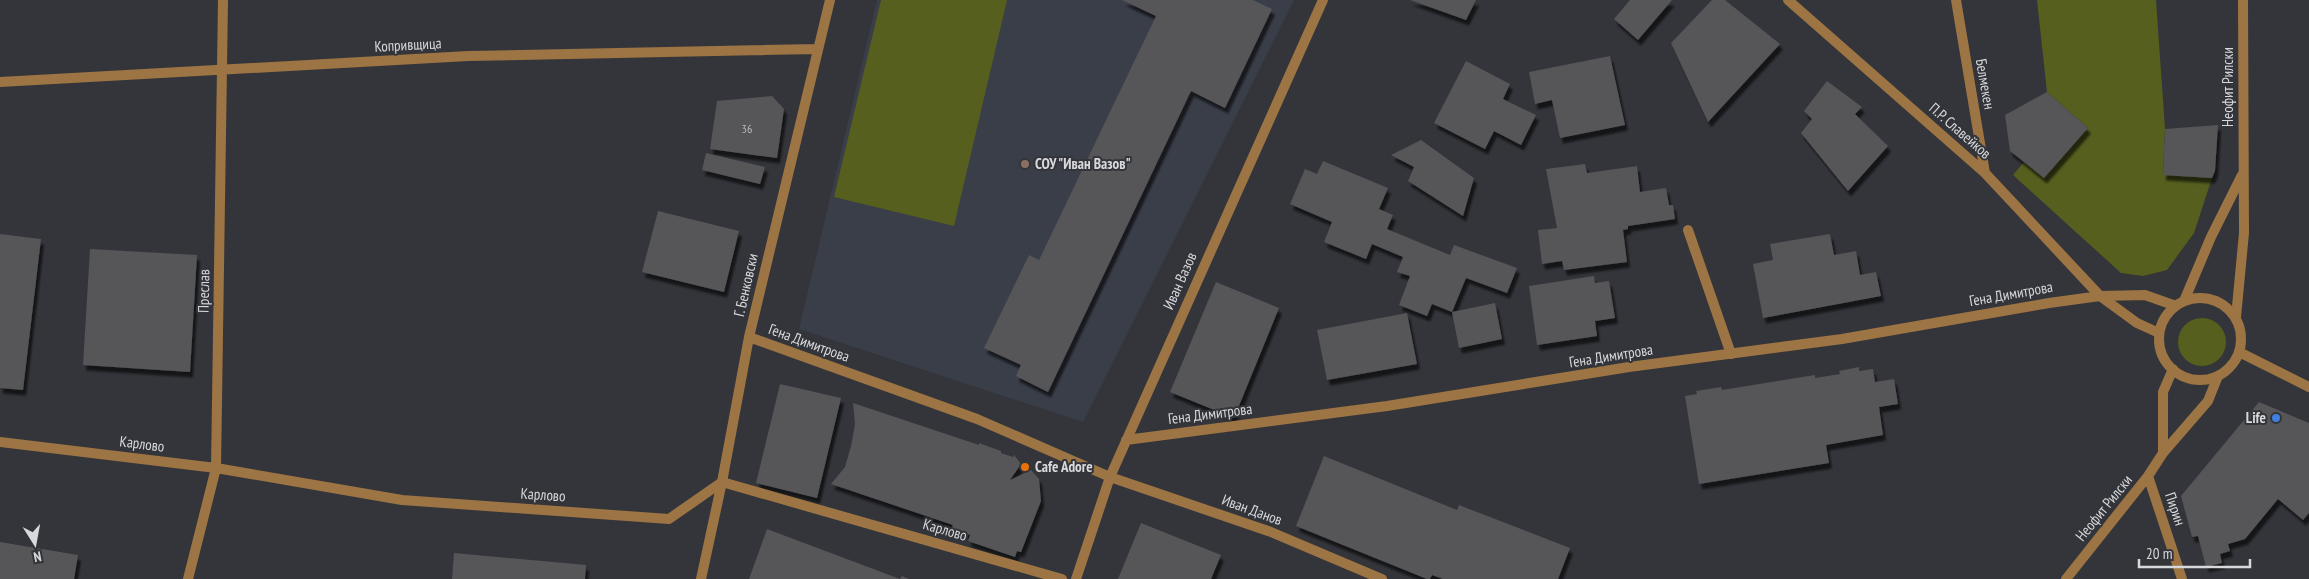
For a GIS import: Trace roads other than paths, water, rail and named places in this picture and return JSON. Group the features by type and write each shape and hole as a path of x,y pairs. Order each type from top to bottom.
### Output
{"street":[{"name":"Преслав","path":"188,579 216,468 223,0"},
{"name":"Г. Бенковски","path":"700,579 722,482 749,337 830,0"},
{"name":"Иван Вазов","path":"1076,579 1110,476 1323,0"},
{"name":"П.Р. Славейков","path":"1788,0 1985,173 2100,296"},
{"name":"Белмекен","path":"1956,0 1985,173"},
{"name":"Неофит Рилски","path":"2236,317 2244,233 2243,0"},
{"name":"Копривщица","path":"0,82 468,56 818,49"},
{"name":"Неофит Рилски","path":"2180,303 2243,174"},
{"path":"1688,230 1731,354"},
{"name":"Гена Димитрова","path":"1126,440 1387,406 1629,367 1842,339 2100,296 2145,295 2180,303"},
{"path":"2100,296 2137,323 2160,333"},
{"path":"2195,298 2213,300 2228,308 2236,317 2242,340 2240,352 2234,362 2218,376 2206,380 2183,376 2173,369 2162,353 2160,333 2162,323 2180,303 2195,298"},
{"name":"Гена Димитрова","path":"749,337 977,420 1110,476"},
{"path":"2240,352 2309,387"},
{"path":"2163,453 2164,392 2173,369"},
{"name":"Неофит Рилски","path":"2066,579 2148,476 2163,453 2208,401 2218,376"},
{"name":"Карлово","path":"0,442 216,468 402,500 669,520 722,482 1062,579"},
{"name":"Иван Данов","path":"1110,476 1271,532 1382,579"},
{"name":"Пирин","path":"2148,476 2182,579"}],"place":[{"name":"СОУ \"Иван Вазов\"","path":"1025,164"},
{"name":"Life","path":"2276,418"},
{"name":"Cafe Adore","path":"1025,467"}]}
